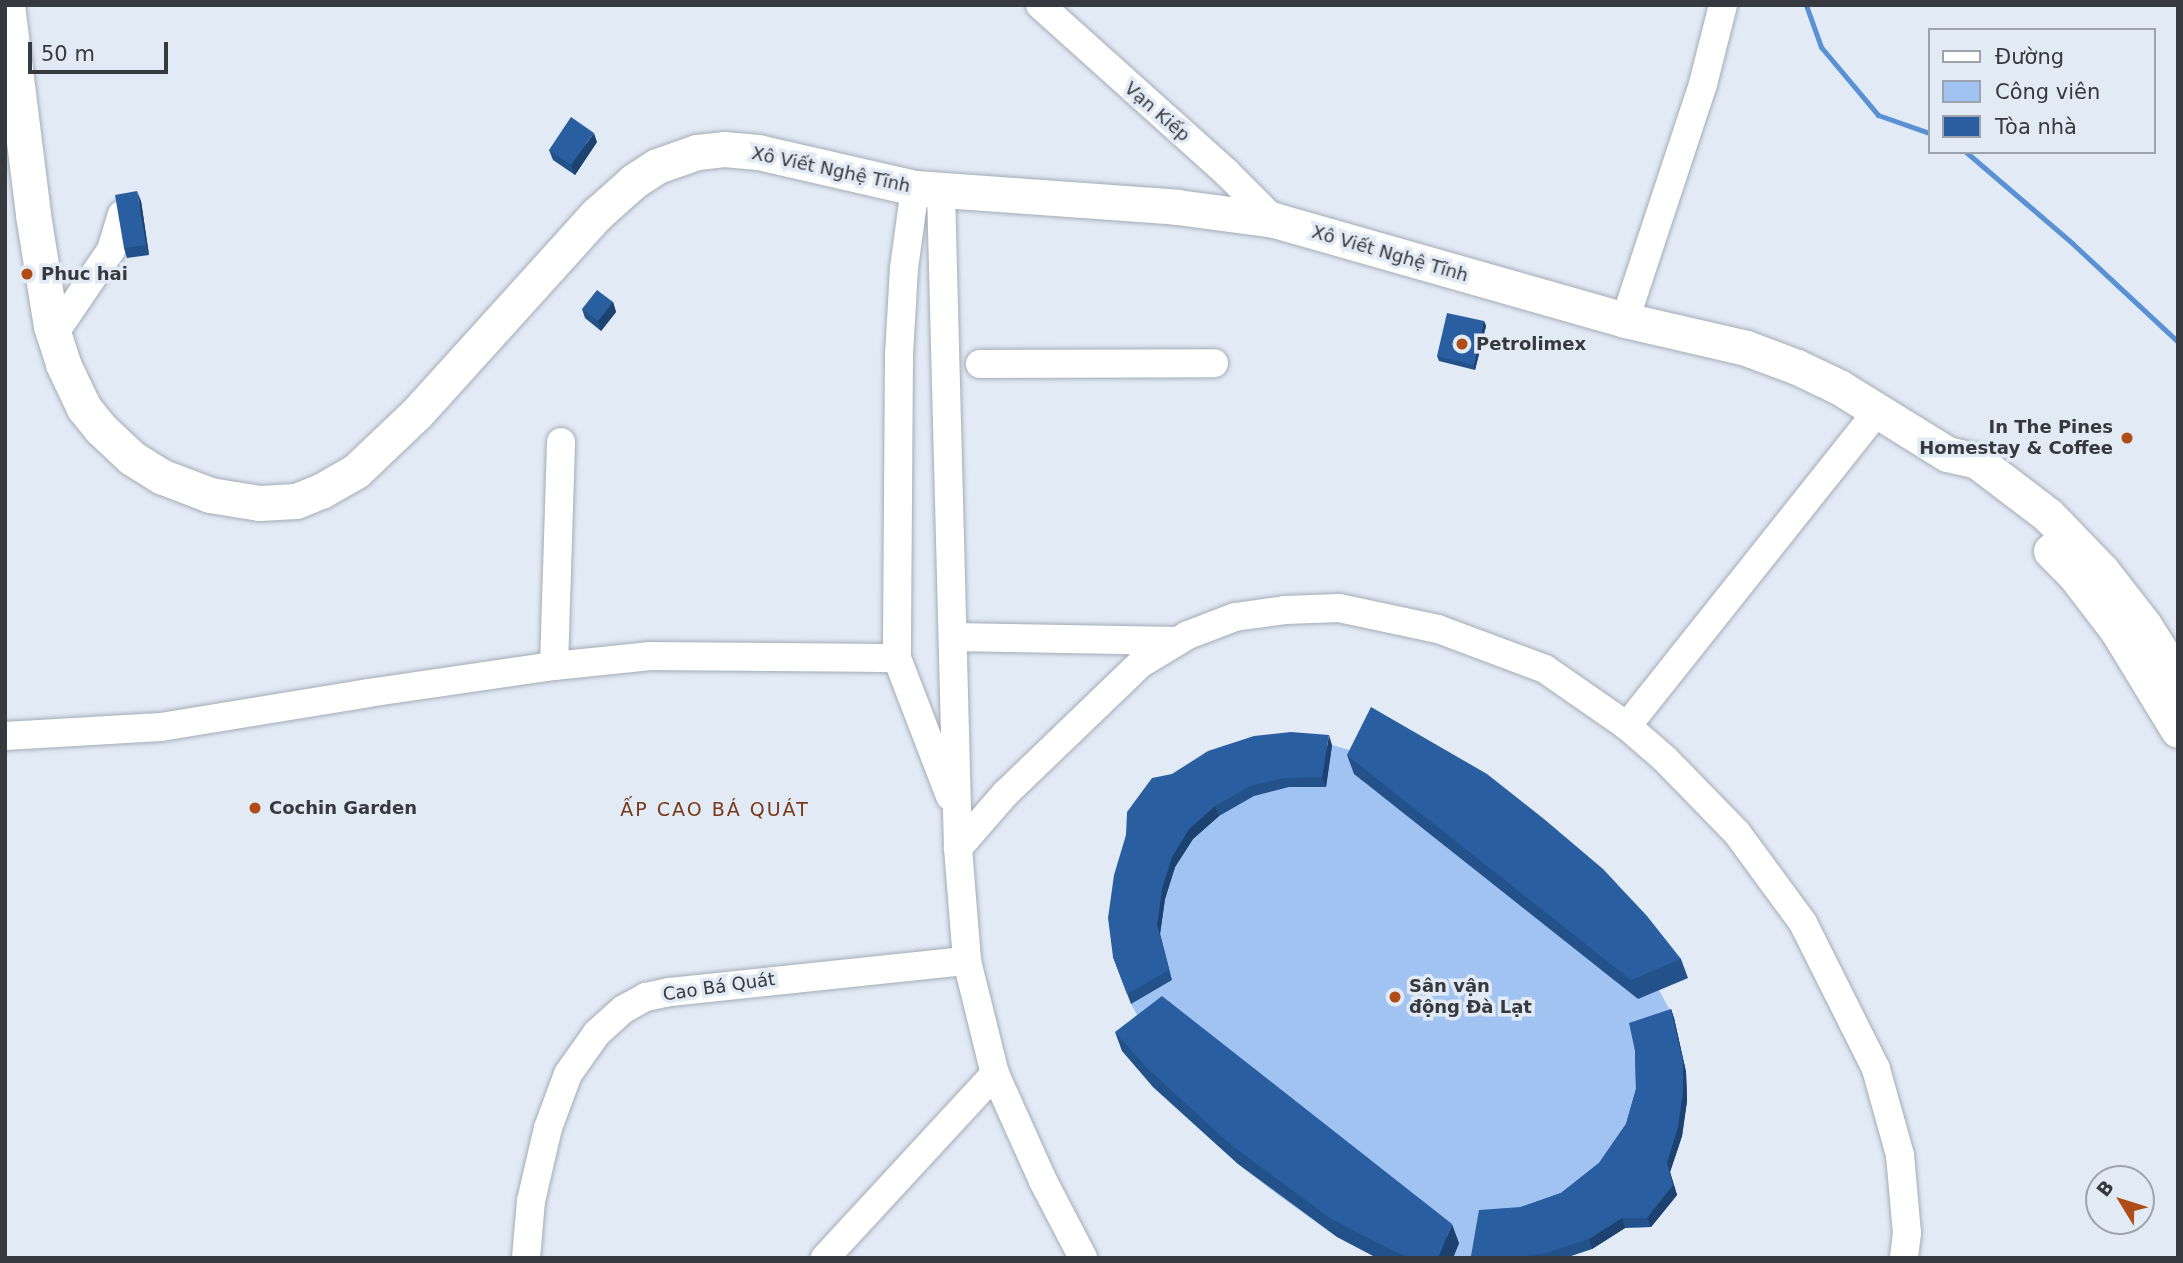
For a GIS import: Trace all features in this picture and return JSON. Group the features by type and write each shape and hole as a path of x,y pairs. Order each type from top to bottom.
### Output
{"main road":[{"name":"Xô Viết Nghệ Tĩnh","path":"7,5 33,215 54,334 84,408 101,429 132,458 163,477 210,495 259,503 296,500 321,491 356,471 388,443 482,345 596,215 618,194 657,166 676,157 724,149 758,152 928,190 1177,206 1274,220 1625,320 1746,348 1797,367 1878,410 1947,454 1978,461 2048,515 2102,570 2144,625 2178,679"},
{"name":"Xô Viết Nghệ Tĩnh","path":"1947,454 1966,481 2021,520 2075,575 2117,630 2178,730"}],"street":[{"name":"Vạn Kiếp","path":"1040,5 1227,173 1274,220"},
{"path":"1625,320 1703,84 1723,5"},
{"path":"928,190 953,637 958,848 967,961 995,1074 1042,1181 1083,1258"},
{"path":"928,190 904,268 899,354 897,658 957,815"},
{"path":"54,334 111,250 122,215"},
{"path":"980,364 1214,363"},
{"path":"1627,726 1878,410"},
{"path":"554,666 561,442"},
{"path":"958,848 1004,794 1140,664 1179,641 1235,617 1284,610 1339,608 1438,629 1545,669 1627,726 1665,759 1737,833 1803,923 1877,1069 1900,1155 1907,1233 1904,1258"},
{"path":"953,637 1179,641"},
{"path":"5,736 161,727 554,666 650,656 897,658"},
{"name":"Cao Bá Quát","path":"526,1258 531,1201 548,1128 568,1074 597,1033 624,1009 646,997 670,992 967,961"},
{"path":"825,1258 995,1074"}],"green space":[{"name":"Sân vận động Đà Lạt","path":"1332,745 1363,754 1654,935 1688,978 1659,990 1674,1018 1686,1072 1687,1101 1682,1136 1670,1172 1677,1195 1651,1227 1625,1228 1592,1249 1565,1258 1377,1258 1337,1237 1277,1194 1238,1164 1153,1087 1146,1031 1131,1004 1129,845"}],"building":[{"path":"571,117 594,133 571,165 549,150"},
{"path":"137,191 146,245 124,248 115,195"},
{"path":"597,290 613,302 598,321 582,309"},
{"name":"Petrolimex","path":"1447,313 1484,321 1474,365 1437,356"},
{"path":"1371,707 1487,774 1544,819 1603,869 1647,916 1681,959 1631,980 1347,755"},
{"path":"1291,732 1329,735 1322,777 1285,778 1250,786 1215,806 1189,829 1172,857 1162,889 1157,925 1169,970 1127,994 1113,957 1108,918 1114,875 1126,835 1127,812 1152,778 1172,774 1208,751 1254,736"},
{"path":"1162,996 1452,1224 1438,1258 1410,1258 1330,1218 1231,1145 1147,1068 1115,1032"},
{"path":"1671,1009 1683,1062 1683,1092 1678,1127 1667,1163 1673,1185 1647,1218 1622,1218 1589,1239 1546,1253 1514,1258 1471,1256 1479,1210 1521,1207 1561,1193 1599,1163 1626,1124 1636,1089 1635,1051 1629,1023"}],"waterway":[{"path":"1806,5 1821,47 1878,115 1927,132"},
{"path":"1968,154 2072,243 2178,342"}],"place":[{"name":"Phuc hai","path":"27,274"},
{"name":"Petrolimex","path":"1462,344"},
{"name":"In The Pines Homestay & Coffee","path":"2127,438"},
{"name":"Cochin Garden","path":"255,808"},
{"name":"Sân vận động Đà Lạt","path":"1395,997"}],"district":[{"name":"ẤP CAO BÁ QUÁT","path":"715,810"}]}
